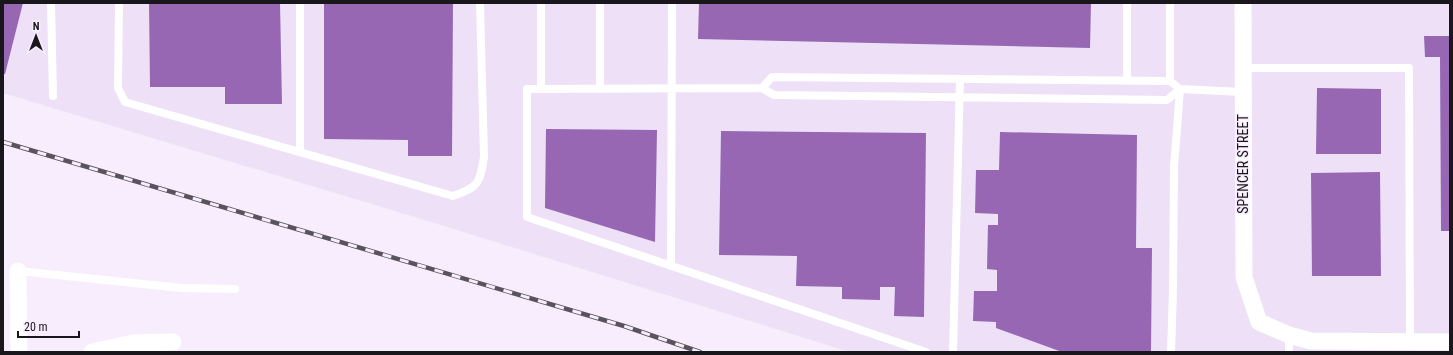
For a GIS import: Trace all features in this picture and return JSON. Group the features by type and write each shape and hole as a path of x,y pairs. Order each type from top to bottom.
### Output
{"street":[{"name":"SPENCER STREET","path":"1243,3 1244,277 1259,322 1289,335"},
{"path":"18,271 19,352"},
{"path":"1289,335 1311,341 1450,342"},
{"path":"92,352 133,343 173,342"}],"lane":[{"path":"51,3 53,96"},
{"path":"119,3 118,88 125,102 453,196 471,190 480,178 484,157 480,3"},
{"path":"300,3 300,152"},
{"path":"541,3 541,89"},
{"path":"600,3 600,89"},
{"path":"671,266 672,3"},
{"path":"1127,3 1127,80"},
{"path":"1170,3 1170,81"},
{"path":"1243,68 1410,68 1410,342"},
{"path":"762,88 772,77 1170,81 1180,89 1243,92"},
{"path":"953,352 960,79"},
{"path":"926,352 527,217 527,89 762,88 774,95 1167,100 1180,89"},
{"path":"1171,352 1174,167 1180,89"},
{"path":"18,271 182,288 235,289"},
{"path":"1289,335 1289,352"}],"shaded area":[{"path":"3,3 1450,3 1450,352 850,352 415,217 3,93"}],"building":[{"path":"3,3 23,3 5,74 3,74"},
{"path":"149,3 280,3 282,104 225,104 225,87 150,87"},
{"path":"324,3 453,3 452,156 408,156 408,140 324,139"},
{"path":"699,3 1091,3 1090,48 698,39"},
{"path":"1424,36 1450,36 1450,231 1441,231 1440,57 1425,57"},
{"path":"1317,88 1381,89 1381,154 1316,154"},
{"path":"546,129 657,130 655,242 545,208"},
{"path":"721,131 926,133 924,317 894,316 895,287 880,287 880,300 842,299 842,287 796,286 797,256 719,255"},
{"path":"1000,132 1137,135 1136,248 1152,248 1151,352 1062,352 996,328 996,322 973,321 974,291 997,291 997,270 987,269 988,225 998,225 998,214 975,213 976,170 999,170"},
{"path":"1380,172 1381,276 1312,276 1311,173"}],"railway":[{"path":"3,142 624,326 700,352"}]}
